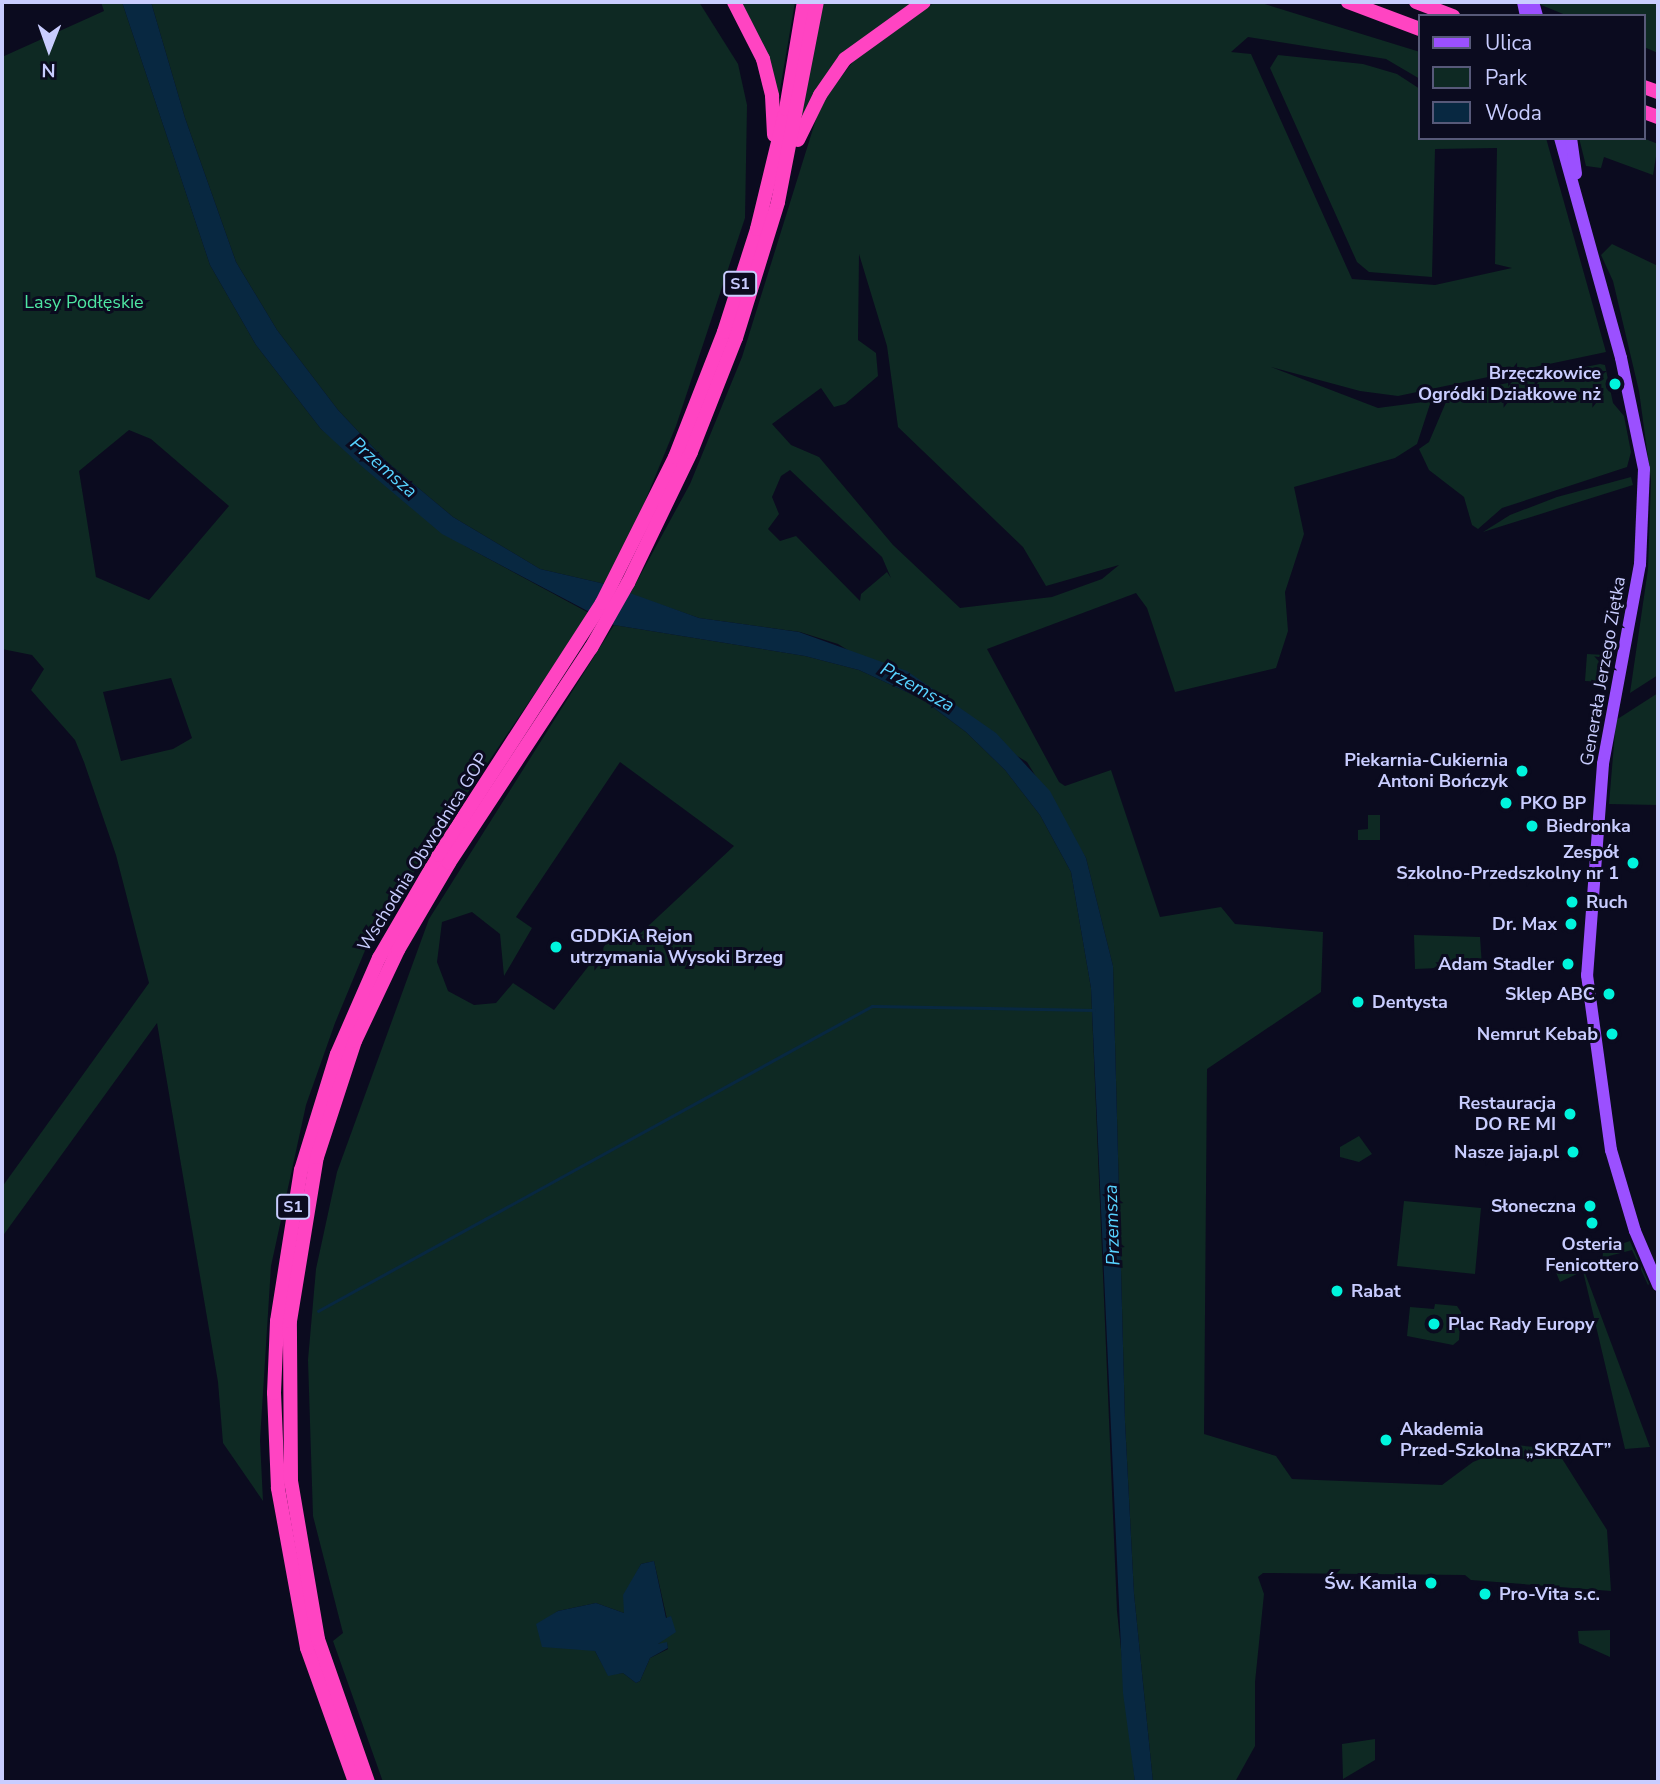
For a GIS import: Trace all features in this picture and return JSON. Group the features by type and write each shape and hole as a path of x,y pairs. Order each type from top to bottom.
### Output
{"highway":[{"path":"734,2 763,59 783,151"},
{"name":"S1","path":"783,151 804,2"},
{"name":"S1","path":"559,687 632,561 719,347 783,151 817,2"},
{"path":"783,151 845,59 923,2"},
{"path":"1348,2 1418,28"},
{"path":"1416,2 1448,14"},
{"name":"Wschodnia Obwodnica GOP","path":"355,1782 307,1648 282,1517 275,1352 290,1223 325,1086 374,968 439,855 559,687"},
{"name":"Wschodnia Obwodnica GOP","path":"368,1782 318,1639 294,1510 288,1358 302,1227 336,1093 389,967 449,863 559,687"}],"main road":[{"path":"1561,140 1585,229"},
{"path":"1571,140 1585,229"},
{"name":"Generała Jerzego Ziętka","path":"1585,229 1638,429 1645,505 1640,564 1603,764 1590,894 1588,993 1615,1167 1658,1284"}],"green space":[{"name":"Lasy Podłęskie","path":"101,2 122,2 210,265 256,345 321,429 465,546 589,613 371,936 335,1023 306,1105 271,1266 260,1440 263,1501 223,1443 218,1382 157,1023 2,1237 2,1187 149,983 116,855 84,762 75,740 31,690 44,669 32,655 2,649 2,57 104,11","holes":["129,430 151,439 229,506 149,600 96,577 79,471","171,678 192,738 173,749 121,761 103,692"]},
{"path":"151,2 699,2 738,64 747,105 745,218 676,426 634,528 605,584 540,569 453,517 386,461 338,410 277,330 236,262 185,118"},
{"path":"736,2 795,2 777,107"},
{"path":"820,2 918,2 878,28 798,129"},
{"path":"935,2 1258,2 1418,51 1418,78 1386,59 1248,37 1231,52 1251,54 1352,279 1435,285 1512,268 1495,264 1497,148 1435,149 1432,277 1369,272 1357,262 1270,68 1278,55 1363,64 1397,74 1418,88 1418,140 1547,140 1606,352 1398,396 1360,391 1271,367 1378,408 1431,401 1417,444 1395,458 1294,487 1304,534 1285,592 1288,631 1276,668 1175,692 1147,608 1136,593 987,649 1059,782 1065,786 1111,770 1160,917 1221,907 1235,924 1323,932 1321,992 1207,1069 1204,1434 1276,1456 1292,1479 1442,1485 1473,1462 1515,1445 1556,1449 1607,1530 1611,1591 1471,1580 1465,1575 1263,1573 1258,1577 1264,1594 1255,1682 1255,1746 1235,1782 1153,1782 1134,1594 1125,1422 1113,966 1086,858 1027,762 838,644 800,632 699,618 630,594 690,484 742,357 821,103 861,51","holes":["859,254 887,346 898,427 1023,547 1046,586 1119,565 1102,579 1052,597 960,608 893,545 819,457 791,445 772,424 821,388 834,407 845,404 878,376 876,353 858,340","790,470 882,557 891,578 887,572 861,594 860,601 796,536 780,541 768,529 779,514 772,497 781,476"]},
{"path":"1534,2 1658,2 1658,53 1646,48 1646,14 1563,14"},
{"path":"1646,139 1658,144 1653,175 1604,157 1601,168 1586,166 1580,140"},
{"path":"1612,244 1658,266 1658,675 1630,693 1648,569 1651,480 1639,391 1613,281 1601,255"},
{"path":"1605,365 1613,403 1624,416 1631,452 1627,467 1502,508 1478,529 1472,525 1464,497 1429,470 1419,449 1429,442 1449,395"},
{"path":"1631,477 1633,485 1483,532 1510,515 1557,497"},
{"path":"614,625 805,656 859,670 922,699 966,732 1005,770 1040,815 1071,872 1091,988 1117,1611 1135,1782 383,1782 333,1641 343,1633 313,1516 308,1360 316,1269 337,1172 429,919","holes":["620,762 734,846 631,942 613,935 554,1010 513,983 496,1003 474,1005 448,991 437,962 442,922 472,912 500,934 504,976 532,928 516,917","654,1561 667,1619 671,1616 665,1638 656,1646 667,1643 668,1649 650,1658 640,1681 636,1683 623,1673 608,1675 595,1651 582,1647 542,1647 547,1619 558,1611 596,1603 624,1613 629,1587 641,1564"]},
{"path":"1587,654 1605,655 1603,682 1585,681"},
{"path":"1658,693 1658,805 1609,804 1616,720"},
{"path":"1368,815 1380,815 1380,840 1358,840 1358,830 1368,829"},
{"path":"1414,935 1480,937 1482,966 1415,969"},
{"path":"1359,1136 1372,1154 1359,1162 1340,1157 1340,1147"},
{"path":"1404,1201 1481,1208 1475,1274 1397,1266"},
{"path":"1630,1241 1648,1285 1632,1250 1609,1256 1604,1263 1607,1273 1602,1273 1603,1250"},
{"path":"1579,1257 1650,1447 1625,1449 1583,1271 1560,1282 1555,1270"},
{"name":"Plac Rady Europy","path":"1435,1304 1457,1306 1461,1312 1459,1340 1453,1345 1407,1336 1410,1307 1434,1309"},
{"path":"1610,1630 1610,1657 1579,1643 1578,1631"},
{"path":"1375,1739 1375,1760 1343,1779 1342,1744"}],"water":[{"name":"Przemsza","path":"122,2 151,2 185,118 236,262 277,330 338,410 386,461 453,517 540,569 605,584 699,618 799,632 907,671 996,733 1050,791 1086,858 1113,966 1125,1422 1134,1594 1153,1782 1135,1782 1123,1693 1091,988 1071,872 1040,815 1005,770 966,732 922,699 859,670 805,656 614,625 442,534 359,464 321,429 256,345 210,265"},
{"path":"654,1561 666,1618 671,1616 676,1632 658,1644 667,1642 668,1648 650,1658 640,1681 636,1683 623,1673 608,1676 595,1651 542,1647 536,1624 558,1611 596,1603 624,1613 623,1595 641,1564"}],"waterway":[{"path":"318,1311 872,1006 1094,1010"}],"place":[{"name":"Brzęczkowice Ogródki Działkowe nż","path":"1615,384"},
{"name":"Piekarnia-Cukiernia Antoni Bończyk","path":"1522,771"},
{"name":"PKO BP","path":"1506,803"},
{"name":"Biedronka","path":"1532,826"},
{"name":"Zespół Szkolno-Przedszkolny nr 1","path":"1633,863"},
{"name":"Ruch","path":"1572,902"},
{"name":"Dr. Max","path":"1571,924"},
{"name":"GDDKiA Rejon utrzymania Wysoki Brzeg","path":"556,947"},
{"name":"Adam Stadler","path":"1568,964"},
{"name":"Sklep ABC","path":"1609,994"},
{"name":"Dentysta","path":"1358,1002"},
{"name":"Nemrut Kebab","path":"1612,1034"},
{"name":"Restauracja DO RE MI","path":"1570,1114"},
{"name":"Nasze jaja.pl","path":"1573,1152"},
{"name":"Słoneczna","path":"1590,1206"},
{"name":"Osteria Fenicottero","path":"1592,1223"},
{"name":"Rabat","path":"1337,1291"},
{"name":"Plac Rady Europy","path":"1434,1324"},
{"name":"Akademia Przed-Szkolna „SKRZAT”","path":"1386,1440"},
{"name":"Św. Kamila","path":"1431,1583"},
{"name":"Pro-Vita s.c.","path":"1485,1594"}]}
